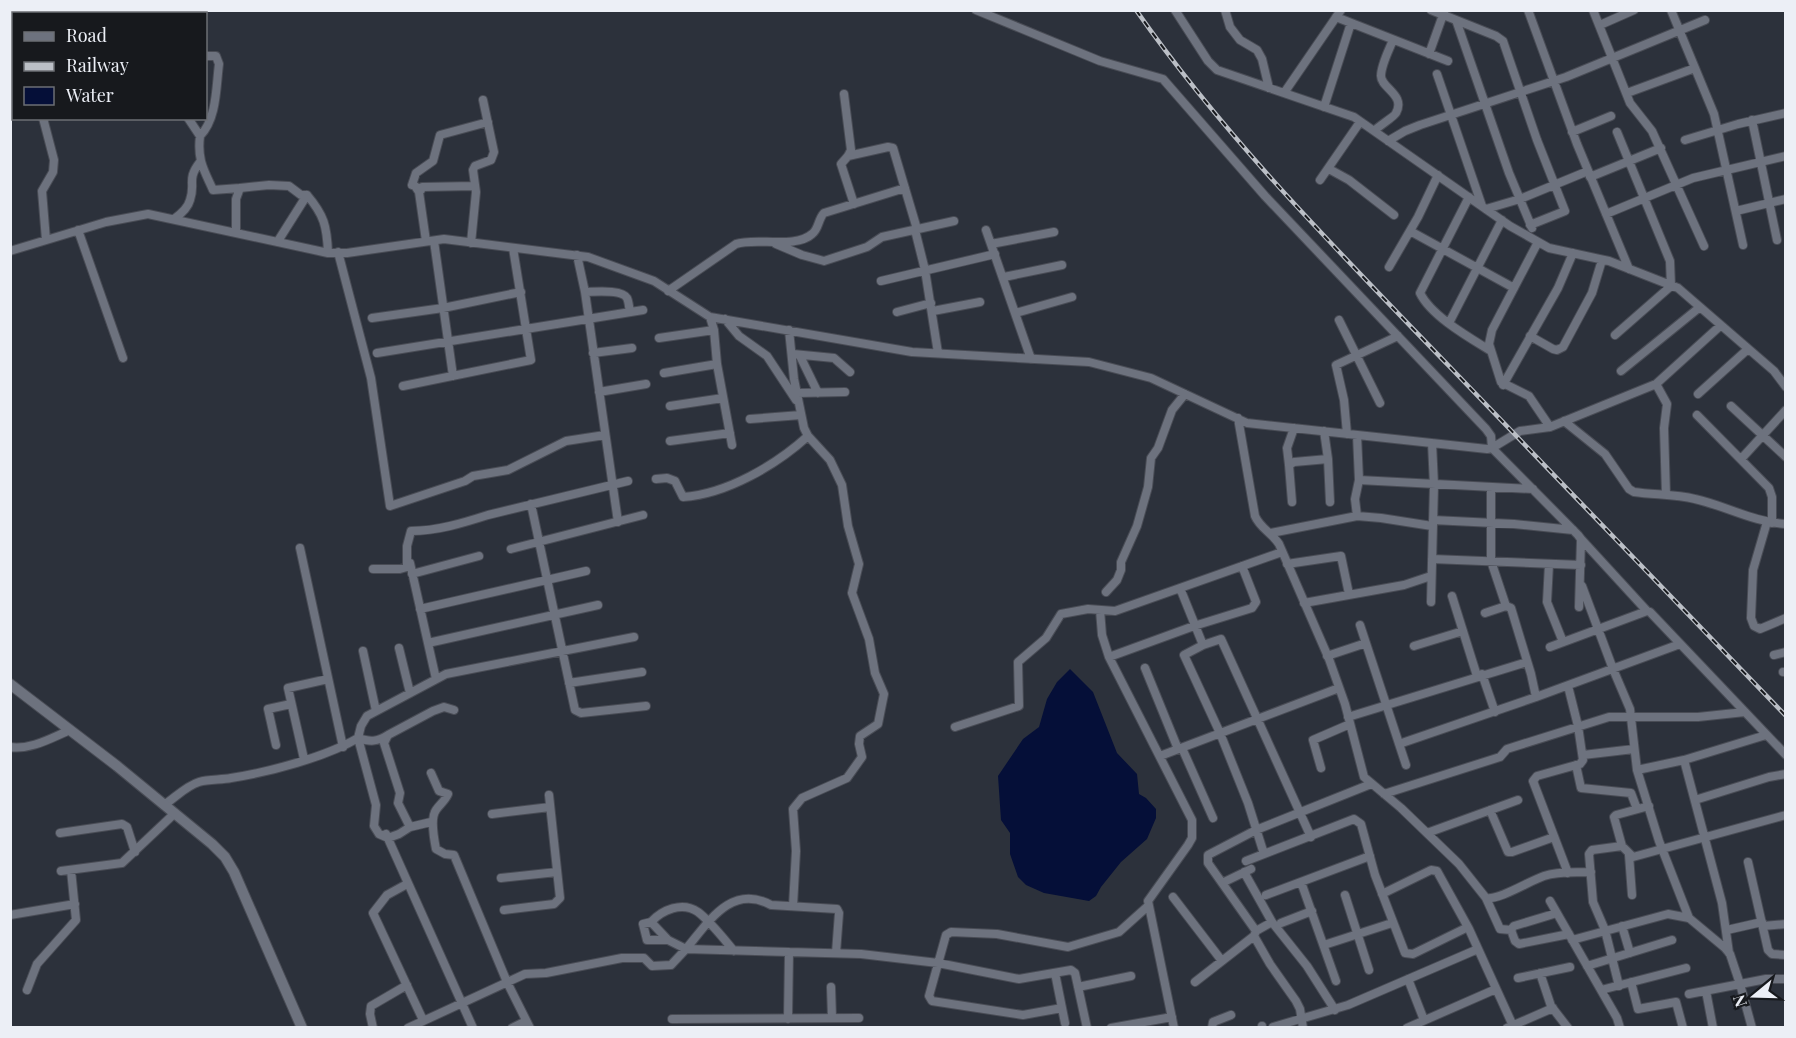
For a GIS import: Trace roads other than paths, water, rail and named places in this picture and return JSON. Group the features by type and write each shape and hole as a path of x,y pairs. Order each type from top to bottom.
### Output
{"street":[{"path":"976,10 1100,61 1163,79 1265,196 1486,429 1491,436 1492,448 1574,530 1647,611 1785,755"},
{"path":"1175,10 1212,66 1354,117 1484,208 1549,248 1602,260 1678,288 1774,371 1785,387"},
{"path":"1225,10 1230,27 1240,40 1257,50 1262,59 1269,88"},
{"path":"1431,10 1443,13 1503,41 1565,211 1530,225"},
{"path":"1528,10 1572,132 1629,269"},
{"path":"1593,10 1630,103 1652,130 1704,246"},
{"path":"1600,25 1634,10"},
{"path":"1671,10 1712,106 1743,245"},
{"path":"1429,54 1443,13"},
{"path":"1284,93 1338,14 1351,23 1448,61"},
{"path":"1455,20 1534,240 1514,288 1492,330 1489,344 1499,379 1503,385 1529,396 1550,427"},
{"path":"1388,141 1405,131 1613,59 1705,20"},
{"path":"1324,107 1351,23"},
{"path":"1374,131 1394,116 1397,111 1396,95 1383,82 1381,74 1393,40"},
{"path":"200,136 209,128 219,64 216,56 207,56"},
{"path":"1627,93 1695,68"},
{"path":"1437,74 1484,208"},
{"path":"207,80 217,76"},
{"path":"844,94 851,150 842,161 841,166 854,204"},
{"path":"471,243 476,192 473,170 476,166 491,160 494,155 483,100"},
{"path":"1685,140 1752,120 1785,114"},
{"path":"1572,132 1611,116"},
{"path":"44,120 54,160 53,172 42,191 46,240"},
{"path":"189,120 200,136 200,162 213,190 268,185 289,186 301,195 307,195 321,211 328,252"},
{"path":"1752,120 1777,240"},
{"path":"453,376 449,341 430,241 419,192 412,185 416,174 433,161 440,135 488,122"},
{"path":"1320,180 1360,122"},
{"path":"1617,132 1670,261 1671,286"},
{"path":"848,156 888,147 893,148 916,229 932,307 938,352"},
{"path":"1484,208 1520,199 1661,148"},
{"path":"1606,214 1678,184 1726,169 1785,156"},
{"path":"174,219 184,212 191,199 192,173 200,162"},
{"path":"1329,169 1349,180 1394,215"},
{"path":"1389,267 1438,175"},
{"path":"415,186 421,190 422,187 474,186"},
{"path":"236,232 236,199 240,188"},
{"path":"668,291 736,244 775,243 807,237 815,232 824,213 905,188"},
{"path":"278,241 307,195"},
{"path":"1469,197 1420,293 1423,300 1449,323 1491,351"},
{"path":"1736,211 1785,199"},
{"path":"10,251 106,222 148,214 328,252 347,253 444,239 578,255 654,281 710,316 912,352 1089,362 1151,378 1247,423 1492,448 1520,431 1550,427 1656,384 1720,326"},
{"path":"1449,323 1502,220"},
{"path":"775,243 802,255 824,261 867,247 882,237 954,221"},
{"path":"78,230 123,358"},
{"path":"986,230 1017,313 1031,359"},
{"path":"1410,231 1514,288"},
{"path":"992,244 1054,232"},
{"path":"403,386 529,362 531,355 513,248"},
{"path":"338,252 371,378 390,506 465,481 473,476 508,470 566,441 605,435"},
{"path":"1503,385 1558,288 1573,253"},
{"path":"880,281 995,254"},
{"path":"578,255 618,522"},
{"path":"1530,336 1553,349 1563,347 1592,293 1602,260"},
{"path":"1004,277 1062,265"},
{"path":"1615,334 1671,286"},
{"path":"585,292 606,291 623,294 627,298 630,312"},
{"path":"372,318 443,308 520,292"},
{"path":"1017,313 1072,297"},
{"path":"897,312 980,302"},
{"path":"1621,371 1700,308"},
{"path":"376,353 643,310"},
{"path":"710,316 732,445"},
{"path":"725,319 739,336 766,356 800,411"},
{"path":"1339,320 1380,403"},
{"path":"659,338 714,330"},
{"path":"789,330 796,355 797,393 804,428 808,436 830,460 842,485 848,526 859,564 852,593 869,639 875,673 885,698 878,724 860,736 862,757 851,775 802,798 793,809 796,851 793,906"},
{"path":"1347,434 1344,400 1335,365 1398,336"},
{"path":"593,353 632,348"},
{"path":"1698,394 1748,349"},
{"path":"796,355 834,358 850,372"},
{"path":"796,355 818,393"},
{"path":"664,373 717,364"},
{"path":"599,392 646,384"},
{"path":"1656,384 1667,404 1664,428 1666,495"},
{"path":"797,393 845,392"},
{"path":"1106,592 1117,580 1121,562 1137,526 1148,487 1151,458 1158,448 1172,410 1185,394"},
{"path":"670,406 723,398"},
{"path":"1731,406 1785,457"},
{"path":"1741,459 1785,410"},
{"path":"750,419 800,411"},
{"path":"1697,415 1771,493 1769,523 1753,570 1751,618 1754,626 1760,628 1785,618"},
{"path":"1238,418 1255,516 1257,521 1271,533 1282,552 1327,656 1339,688 1364,777 1459,864 1486,898 1500,929 1511,930"},
{"path":"1564,422 1605,454 1629,489 1634,492 1698,500 1769,523 1785,524"},
{"path":"1292,502 1287,448 1294,428"},
{"path":"1324,431 1330,502"},
{"path":"670,441 730,433"},
{"path":"1357,435 1359,480 1355,499 1357,516"},
{"path":"656,479 667,478 675,481 683,497 715,491 777,462 808,436"},
{"path":"1431,602 1434,484 1432,443"},
{"path":"1290,465 1294,462 1328,459"},
{"path":"1359,480 1533,489"},
{"path":"373,569 407,567 407,546 411,531 429,531 628,481"},
{"path":"1491,487 1491,561 1506,606 1513,611 1536,698"},
{"path":"531,504 549,580 574,707 577,712 646,706"},
{"path":"511,549 644,515"},
{"path":"1271,533 1357,516 1432,523 1492,523 1574,530"},
{"path":"1579,607 1581,539"},
{"path":"407,546 436,679"},
{"path":"300,548 343,747"},
{"path":"955,727 1019,706 1017,662 1046,638 1061,614 1088,609 1115,611 1282,552"},
{"path":"412,574 479,556"},
{"path":"1287,564 1341,556 1349,594"},
{"path":"1432,559 1581,565"},
{"path":"1549,564 1547,602 1563,642"},
{"path":"1109,657 1255,606 1256,602 1242,566"},
{"path":"420,609 586,571"},
{"path":"1304,603 1404,585 1431,576"},
{"path":"1580,581 1612,669 1630,709 1637,770 1689,918"},
{"path":"1180,588 1203,645"},
{"path":"1452,596 1479,675 1495,712"},
{"path":"428,643 597,605"},
{"path":"1485,613 1506,606"},
{"path":"1100,610 1102,635 1109,657 1192,820 1193,829 1188,845 1149,897 1148,906 1174,1028"},
{"path":"1550,647 1647,611"},
{"path":"1360,625 1406,765"},
{"path":"1414,646 1463,631"},
{"path":"431,822 387,836 379,834 374,826 376,805 358,738 367,716 451,673 633,637"},
{"path":"1264,854 1248,803 1220,733 1184,655 1203,645 1221,639 1311,837"},
{"path":"1327,656 1366,643"},
{"path":"1399,744 1536,698 1680,644"},
{"path":"399,648 410,693"},
{"path":"363,651 376,711"},
{"path":"1774,655 1785,652"},
{"path":"1321,768 1313,740 1349,721 1385,705 1527,662"},
{"path":"1145,668 1213,818"},
{"path":"569,683 642,672"},
{"path":"304,759 288,688 328,679"},
{"path":"10,684 175,813 225,857 234,872 302,1028"},
{"path":"1568,686 1578,726 1583,755 1582,763 1537,776 1533,781 1568,873"},
{"path":"1160,756 1339,688"},
{"path":"276,745 268,709 291,704"},
{"path":"165,805 186,788 200,782 248,775 343,747 358,738 370,741 380,740 433,711 444,707 454,710"},
{"path":"1384,794 1500,757 1507,749 1609,717 1698,717 1745,712"},
{"path":"10,747 31,746 70,729"},
{"path":"388,735 384,743 400,793 398,803 410,827"},
{"path":"1637,770 1684,760 1766,735"},
{"path":"1583,755 1634,749"},
{"path":"1684,760 1722,903 1729,953 1752,1028"},
{"path":"1576,765 1581,788 1631,793 1637,809"},
{"path":"431,773 439,791 448,794 435,810 431,822 435,832 436,849 445,854 454,855 507,982 528,1024 512,1028"},
{"path":"1695,800 1785,774"},
{"path":"1301,1024 1300,1009 1296,1001 1270,964 1255,934 1208,863 1208,855 1256,830 1371,784"},
{"path":"504,910 557,903 560,898 549,795"},
{"path":"1427,833 1518,800"},
{"path":"1632,895 1629,855 1622,846 1614,816 1649,806"},
{"path":"492,814 550,807"},
{"path":"1490,810 1508,852 1554,837"},
{"path":"61,871 122,863 175,813"},
{"path":"1629,855 1637,857 1785,815"},
{"path":"1246,861 1354,819 1361,825 1402,949 1409,954 1468,927"},
{"path":"60,833 125,825 135,852"},
{"path":"387,836 473,1028"},
{"path":"1619,986 1605,930 1593,902 1589,854 1592,850 1622,846"},
{"path":"1266,895 1370,856"},
{"path":"1748,862 1769,952 1785,955"},
{"path":"27,990 37,964 76,920 71,870"},
{"path":"1382,894 1431,870 1437,871 1468,927 1511,1027 1552,1008"},
{"path":"1222,883 1248,871 1276,922 1335,1010"},
{"path":"501,878 557,872"},
{"path":"1486,898 1493,898 1554,873 1591,872"},
{"path":"1301,882 1336,981"},
{"path":"407,884 387,895 373,913 423,1023"},
{"path":"1345,895 1369,970"},
{"path":"1173,897 1222,961"},
{"path":"408,1028 525,974 546,973 622,958 644,958 652,966 670,965 723,906 744,898 764,901 771,905 837,909 836,953"},
{"path":"1551,901 1617,1018 1620,1028"},
{"path":"10,915 75,904"},
{"path":"1062,1008 1023,1015 932,1001 929,996 946,935 951,932 997,934 1068,947 1119,932 1148,906"},
{"path":"668,940 647,940 643,924 651,922 660,913 670,908 684,908 697,911 734,951"},
{"path":"1195,982 1255,934 1276,922 1312,911"},
{"path":"1511,930 1516,924 1557,913"},
{"path":"1511,930 1515,941 1519,944 1605,930 1668,914 1689,918 1729,953"},
{"path":"651,922 668,940 686,949 861,954 938,963 1019,979 1074,971 1088,1028"},
{"path":"1324,945 1392,923"},
{"path":"1726,930 1762,924 1785,924"},
{"path":"1622,926 1630,953"},
{"path":"1587,966 1672,940"},
{"path":"1273,1027 1301,1024 1478,949"},
{"path":"788,1019 789,952"},
{"path":"1518,978 1570,966"},
{"path":"1601,990 1686,968"},
{"path":"1055,973 1065,1023"},
{"path":"1540,973 1552,1008 1568,1028"},
{"path":"1078,987 1131,976"},
{"path":"1689,994 1766,979 1785,979"},
{"path":"1408,980 1424,1020"},
{"path":"1631,982 1638,1009 1676,1002 1683,1028"},
{"path":"374,1028 370,1014 371,1006 407,986"},
{"path":"831,987 832,1018"},
{"path":"1412,1026 1496,988"},
{"path":"1706,991 1713,1028"},
{"path":"1212,1028 1213,1022 1231,1015"},
{"path":"1111,1028 1172,1017"},
{"path":"672,1018 731,1023 775,1023 788,1019 859,1018"}],"water":[{"path":"1070,669 1093,692 1117,753 1137,774 1139,794 1156,809 1156,818 1147,839 1121,862 1096,896 1089,901 1044,893 1026,885 1018,877 1010,854 1010,833 1001,820 998,776 1023,739 1039,727 1047,699 1057,682"}],"railway":[{"path":"1136,10 1207,104 1285,194 1786,716"}]}
